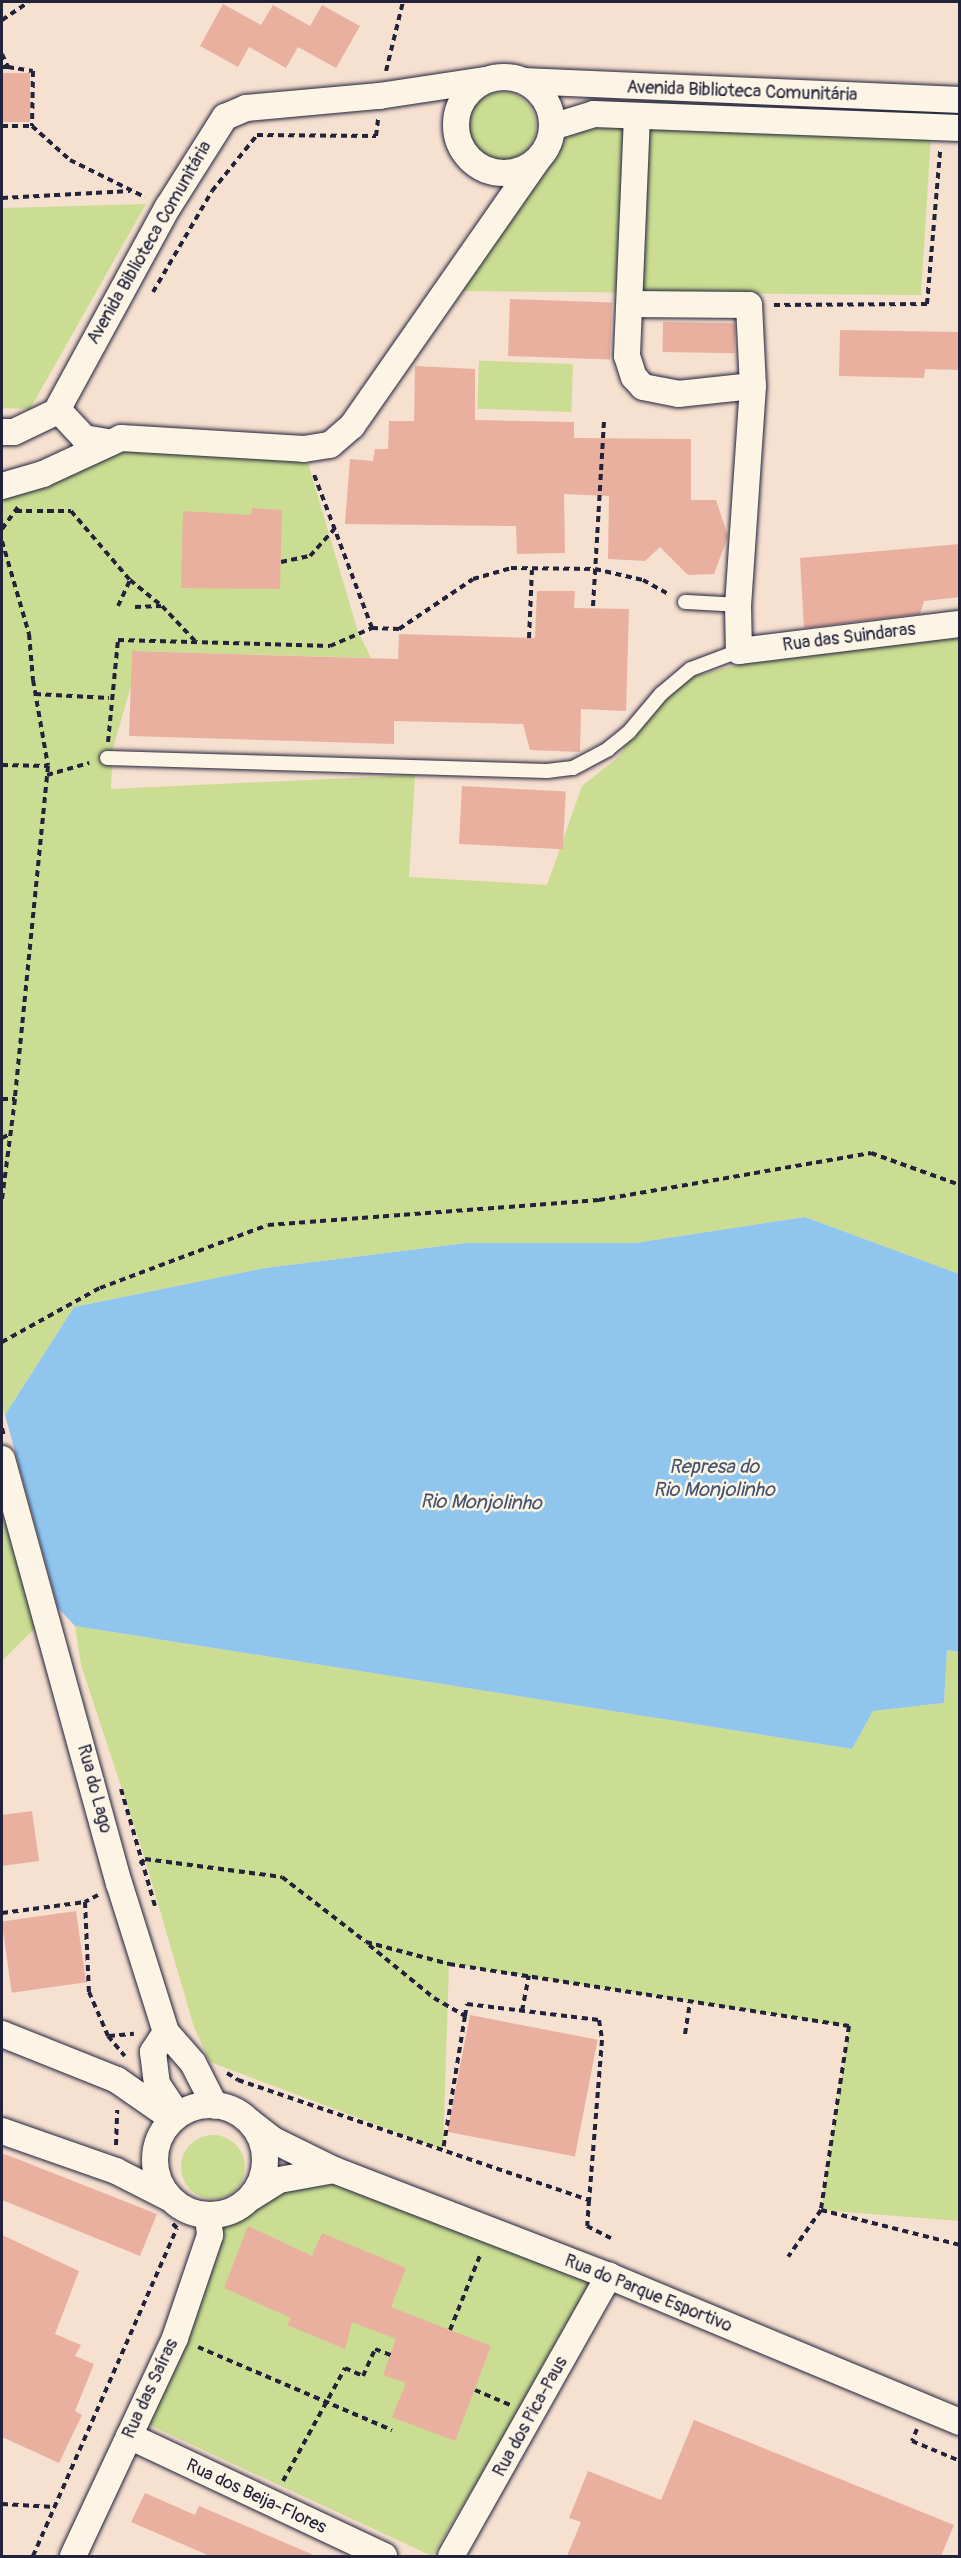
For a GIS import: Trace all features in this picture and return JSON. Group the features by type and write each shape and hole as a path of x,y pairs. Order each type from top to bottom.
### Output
{"street":[{"path":"2,432 14,432 56,412 62,414 84,438 106,442 132,439 304,449 330,445 352,426 537,161 552,127 547,103 524,81 505,77 485,80 472,89 456,115 459,145 480,168 494,173 524,169 537,161"},
{"name":"Avenida Biblioteca Comunitária","path":"56,412 168,207 225,117 246,108 379,96 485,80"},
{"name":"Avenida Biblioteca Comunitária","path":"524,81 960,100"},
{"name":"Avenida Biblioteca Comunitária","path":"552,127 594,114 951,128"},
{"path":"637,116 631,304 627,356 634,377 643,387 678,394 753,386"},
{"path":"631,304 749,305 753,386 738,605 739,651"},
{"path":"2,486 43,474 106,442"},
{"name":"Rua das Suindaras","path":"739,651 960,624"},
{"name":"Rua do Lago","path":"2,1459 119,1883 166,2032 193,2063 215,2106"},
{"path":"166,2032 153,2052 157,2084 176,2117"},
{"path":"2,2034 117,2080 176,2117"},
{"path":"166,2207 154,2158 160,2137 176,2117 195,2107 215,2106 237,2113 250,2122 262,2144 265,2168 252,2197"},
{"name":"Rua do Parque Esportivo","path":"250,2122 273,2140 334,2170 489,2233 609,2276 960,2422"},
{"path":"2,2131 116,2171 166,2207 208,2216 239,2208 279,2180 334,2170"},
{"name":"Rua das Saíras","path":"73,2556 175,2338 210,2235 208,2216"},
{"name":"Rua dos Pica-Paus","path":"451,2556 533,2415 609,2276"},
{"name":"Rua dos Beija-Flores","path":"129,2436 384,2556"}],"lane":[{"path":"685,602 738,605"},
{"path":"107,758 547,771 573,768 608,749 629,732 661,694 691,669 739,651"}],"path":[{"path":"3,18 29,2"},
{"path":"152,294 212,191 257,135 376,136 379,96 403,2"},
{"path":"2,54 8,67"},
{"path":"2,67 33,71 32,126"},
{"path":"2,126 32,126 70,160 168,207"},
{"path":"749,305 927,304 951,128"},
{"path":"2,198 131,191"},
{"path":"593,606 604,420"},
{"path":"304,449 372,628"},
{"path":"2,529 43,474"},
{"path":"16,511 70,511 130,580 162,606 197,643"},
{"path":"281,562 310,556 334,529"},
{"path":"2,541 29,634 35,694 48,766 15,1099 2,1199"},
{"path":"47,775 107,758 109,698 118,640 330,646 372,628 399,629 473,579 511,568 595,569 643,580 685,602"},
{"path":"529,638 532,570"},
{"path":"118,606 130,580"},
{"path":"135,607 162,606"},
{"path":"35,694 109,698"},
{"path":"2,765 48,766"},
{"path":"2,1099 15,1099"},
{"path":"2,1138 10,1134"},
{"path":"2,1342 100,1288 268,1224 599,1200 871,1153 960,1185"},
{"path":"2,1913 86,1902 119,1883 144,1859"},
{"path":"144,1859 157,1915"},
{"path":"144,1859 282,1877 434,1998 465,2016"},
{"path":"86,1902 89,1992 108,2036 125,2055 117,2080 116,2171"},
{"path":"366,1942 449,1964 849,2026 821,2210 788,2257"},
{"path":"522,2011 529,1976"},
{"path":"685,2034 690,2001"},
{"path":"443,2150 467,2004 599,2020 602,2040 587,2226 611,2238"},
{"path":"219,2068 238,2080 589,2200"},
{"path":"33,2556 177,2228 166,2207"},
{"path":"821,2210 960,2245"},
{"path":"450,2330 489,2233"},
{"path":"175,2338 392,2430"},
{"path":"271,2504 345,2368 363,2376 375,2349 391,2355"},
{"path":"474,2390 533,2415"},
{"path":"926,2409 912,2441 960,2461"},
{"path":"2,2504 54,2507"}],"shaded area":[{"path":"2,2 959,2 959,2556 2,2556"}],"green space":[{"path":"502,92 515,95 526,102 533,113 536,126 533,139 526,150 515,157 502,160 489,157 478,150 471,139 468,126 471,113 478,102 489,95"},
{"path":"580,124 931,135 921,295 458,291 551,157"},
{"path":"146,204 30,409 2,408 2,208"},
{"path":"479,361 573,364 571,412 477,409"},
{"path":"106,442 304,449 358,632 371,658 132,651 131,686 113,748 111,789 415,775 409,877 547,885 582,786 616,759 675,681 789,652 959,635 959,1274 805,1217 635,1243 466,1243 265,1268 74,1307 5,1415 2,1404 2,491"},
{"path":"2,1511 36,1627 2,1661"},
{"path":"75,1626 852,1749 873,1711 944,1703 947,1650 959,1652 959,2221 821,2210 849,2026 449,1964 443,2150 210,2062 194,2027 145,1859 81,1665"},
{"path":"207,2135 219,2135 236,2144 243,2155 245,2167 243,2179 236,2190 219,2199 207,2199 195,2194 186,2185 181,2173 181,2161 186,2149 195,2140"},
{"path":"324,2173 601,2279 432,2556 145,2423 214,2237 232,2206 240,2204 250,2192"}],"water":[{"name":"Represa do Rio Monjolinho","path":"805,1217 959,1274 960,1652 947,1650 944,1703 873,1711 852,1749 75,1626 58,1608 5,1415 74,1307 265,1268 466,1243 635,1243"}],"building":[{"path":"223,4 261,25 273,5 310,26 322,5 360,26 336,68 298,47 286,68 249,47 238,67 200,46"},
{"path":"2,73 30,73 30,122 2,122"},
{"path":"510,299 612,303 610,360 508,356"},
{"path":"663,322 735,323 734,353 662,352"},
{"path":"840,330 960,332 960,370 925,369 924,378 839,376"},
{"path":"415,366 475,369 475,420 574,422 574,438 691,439 691,500 716,500 728,536 714,574 688,575 660,547 645,561 608,559 609,496 564,494 565,553 517,554 516,526 345,524 350,459 373,461 375,449 388,449 389,421 414,421"},
{"path":"252,508 282,510 280,589 181,588 183,511 251,515"},
{"path":"960,544 960,597 924,601 920,614 804,628 800,558"},
{"path":"537,591 575,591 574,608 629,609 626,711 581,709 580,752 530,750 523,724 394,721 394,744 129,736 132,651 398,659 399,634 535,638"},
{"path":"462,786 566,791 563,849 459,844"},
{"path":"32,1811 39,1861 2,1866 2,1815"},
{"path":"76,1911 86,1982 12,1993 2,1921"},
{"path":"470,2015 598,2040 575,2157 447,2132"},
{"path":"2,2153 157,2214 140,2256 2,2200"},
{"path":"248,2226 312,2256 322,2233 406,2268 391,2307 491,2346 455,2441 392,2417 406,2383 383,2375 396,2339 352,2322 345,2349 287,2325 291,2318 224,2288"},
{"path":"2,2235 79,2271 55,2334 81,2345 75,2356 94,2364 75,2411 82,2415 59,2463 2,2437"},
{"path":"694,2420 954,2525 941,2556 567,2556 581,2522 569,2518 588,2471 661,2500"},
{"path":"145,2493 195,2515 199,2506 316,2556 210,2556 131,2522"}],"water label":[{"name":"Rio Monjolinho","path":"481,1502"}]}
